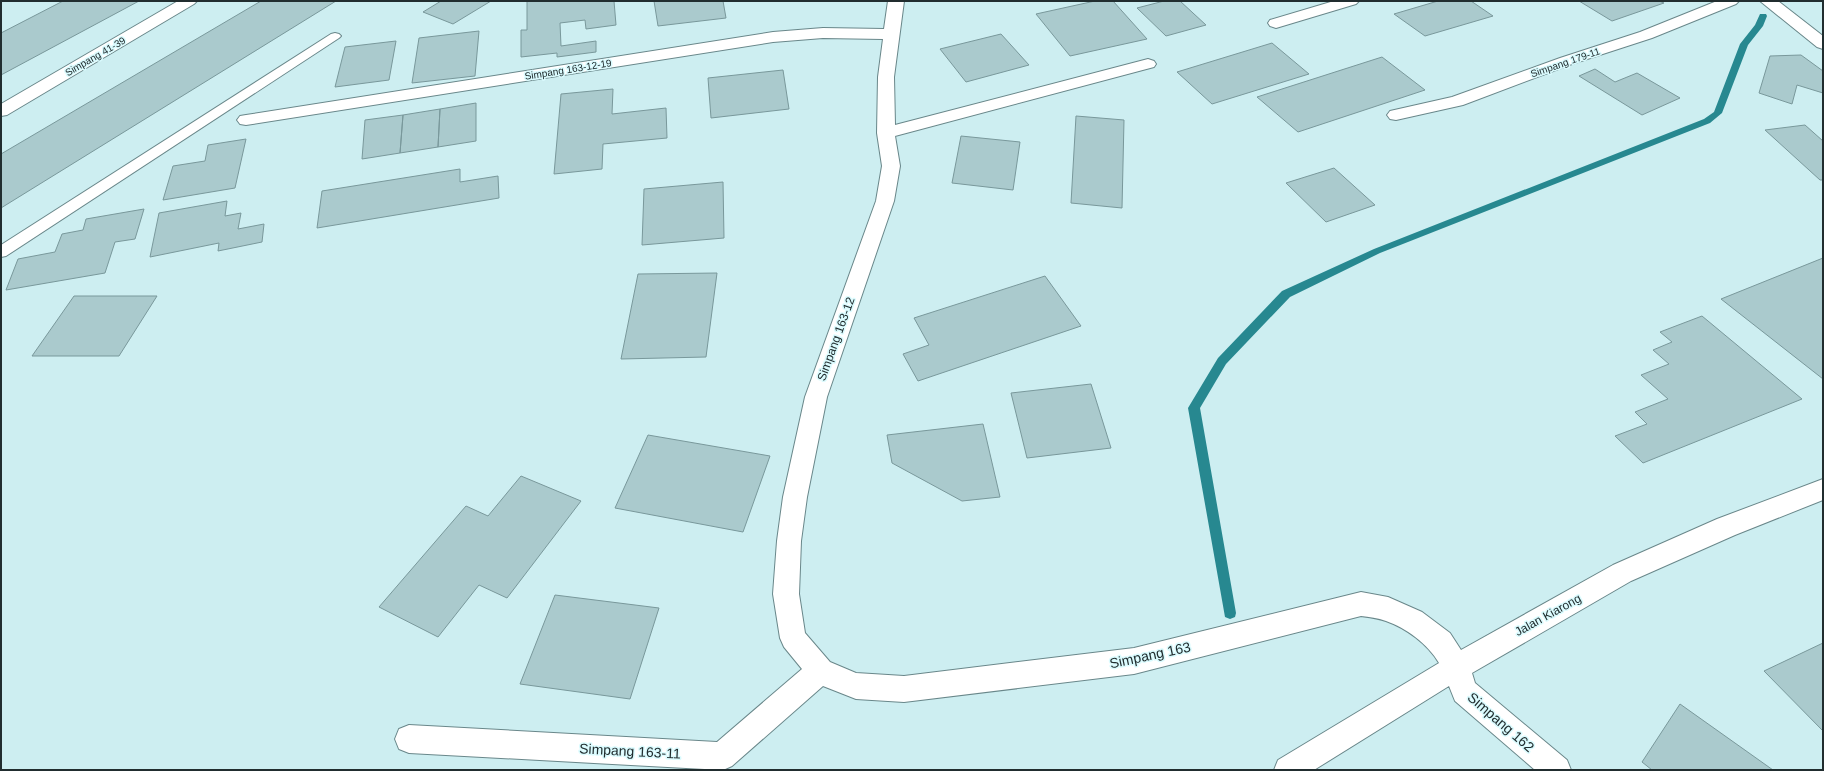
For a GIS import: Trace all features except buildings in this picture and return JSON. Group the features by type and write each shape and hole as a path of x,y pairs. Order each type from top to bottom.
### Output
{"street":[{"name":"Simpang 41-39","path":"1,111 189,1"},
{"name":"Simpang 163-12","path":"820,671 793,638 786,594 789,541 795,498 816,397 885,201 890,166 886,133 886,76 896,1"},
{"path":"1276,23 1351,1"},
{"name":"Simpang 179-11","path":"1396,115 1457,101 1566,61 1646,35 1731,1"},
{"path":"1768,1 1823,44"},
{"name":"Simpang 163-12-19","path":"246,120 773,37 823,33 892,34"},
{"path":"886,133 1148,64"},
{"name":"Jalan Kiarong","path":"1288,770 1456,667 1622,573 1726,528 1823,489"},
{"name":"Simpang 163","path":"820,671 856,686 904,689 1110,664 1142,659 1361,604 1388,609 1413,621 1441,642 1456,667"},
{"name":"Simpang 162","path":"1456,667 1465,692 1557,770"},
{"name":"Simpang 163-11","path":"409,739 722,756 820,671"}],"lane":[{"path":"1,252 335,36"}],"waterway":[{"path":"1230,613 1194,408 1222,361 1286,294 1377,251 1707,121 1718,113 1744,44 1759,26 1763,16"}]}
